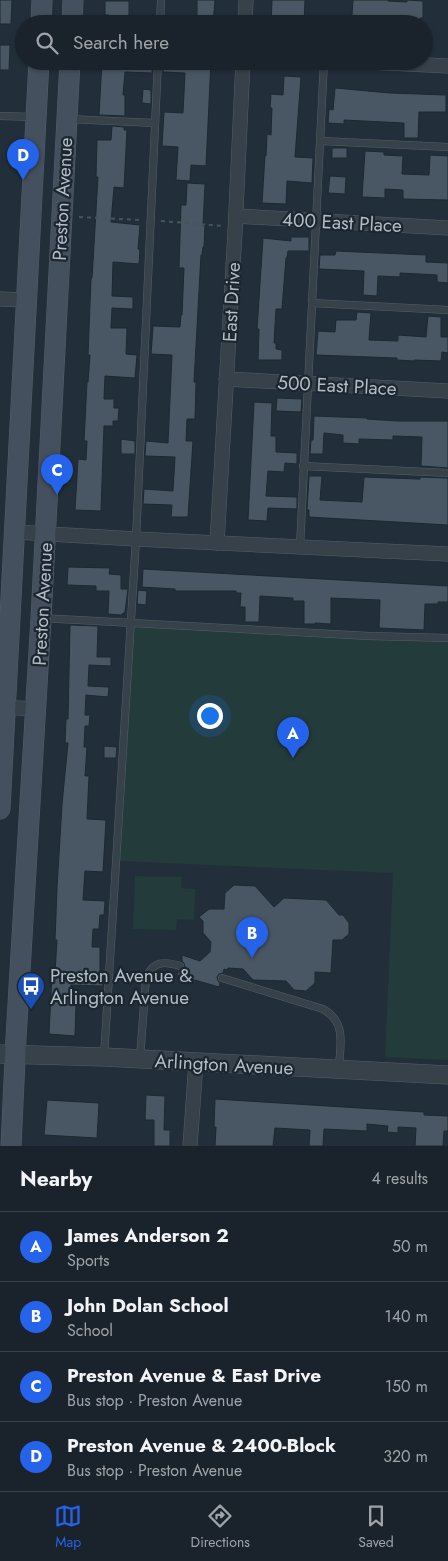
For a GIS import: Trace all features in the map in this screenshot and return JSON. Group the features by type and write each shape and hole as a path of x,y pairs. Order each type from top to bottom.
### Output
{"main road":[{"path":"41,15 42,0"},
{"path":"72,15 73,0"},
{"name":"Preston Avenue","path":"0,809 7,616 15,532 38,70"},
{"name":"Preston Avenue","path":"11,1146 8,1054 36,709 70,70"}],"street":[{"path":"245,15 246,0"},
{"path":"433,65 448,66"},
{"name":"East Drive","path":"217,543 243,70"},
{"name":"400 East Place","path":"236,216 448,228"},
{"path":"0,299 27,300"},
{"name":"500 East Place","path":"226,379 448,391"},
{"path":"15,532 448,554"},
{"path":"3,707 36,709"},
{"name":"Arlington Avenue","path":"8,1054 104,1057 448,1076"},
{"path":"190,1146 196,1062"}],"lane":[{"path":"160,15 161,0"},
{"path":"104,1057 136,539 158,70"},
{"path":"300,547 324,70"},
{"path":"0,116 35,117"},
{"path":"67,119 155,123"},
{"path":"321,141 448,147"},
{"path":"312,303 448,310"},
{"path":"303,466 448,473"},
{"path":"41,618 369,636 448,638"},
{"path":"140,1059 146,977 151,968 158,964 170,963 180,966"},
{"path":"222,978 323,1010 333,1015 341,1034 339,1070"}],"green space":[{"path":"140,624 448,640 448,1060 385,1057 393,873 120,861 133,631"},
{"path":"135,876 182,877 181,888 195,889 194,920 177,919 176,930 133,929"}],"building":[{"path":"0,0 12,0 11,24 0,24"},
{"path":"197,0 215,0 214,15 197,15"},
{"path":"272,0 305,0 304,15 271,15"},
{"path":"353,0 423,1 423,15 352,15"},
{"path":"105,1 129,1 129,15 105,15"},
{"path":"0,45 10,45 9,70 0,70"},
{"path":"102,70 152,70 152,73 125,72 123,95 125,95 125,116 99,115"},
{"path":"163,70 211,70 206,166 191,165 190,181 176,180 178,147 162,146 164,112 183,113 185,73 163,72"},
{"path":"284,76 301,77 295,157 313,158 312,183 287,181 286,204 262,203 267,134 271,135 271,94 283,95"},
{"path":"335,88 390,93 446,95 446,112 419,112 418,138 404,138 404,123 344,120 344,124 328,123 329,109 333,110"},
{"path":"143,89 151,90 151,104 142,103"},
{"path":"112,126 124,127 124,130 127,130 124,188 114,187 111,222 140,225 138,249 140,250 139,264 113,262 112,296 133,297 133,309 112,308 111,328 127,328 126,354 137,355 135,378 105,376 104,399 114,399 114,408 119,408 118,421 113,421 113,426 104,426 101,511 75,510 78,459 86,460 87,441 84,441 90,355 88,355 91,278 98,177 96,177 97,140 111,140"},
{"path":"332,148 347,148 347,158 332,158"},
{"path":"365,151 403,156 402,174 429,175 430,155 448,156 448,200 403,199 403,190 385,189 385,198 362,197"},
{"path":"330,176 346,177 345,194 328,193"},
{"path":"187,183 205,184 204,247 201,255 194,382 196,382 195,419 187,419 186,441 193,441 188,517 171,517 172,505 143,504 144,489 173,491 175,457 145,455 146,441 168,443 172,355 151,354 153,326 180,327 184,268 179,268 181,205 186,205"},
{"path":"291,237 309,237 309,251 288,251 286,258 282,309 276,309 274,343 276,343 276,349 282,350 282,360 258,360 259,329 257,329 263,238 291,241"},
{"path":"336,251 426,255 426,262 448,263 448,283 437,282 437,275 400,273 400,277 378,276 377,296 363,295 364,271 319,269 320,255 335,255"},
{"path":"357,312 371,313 369,340 398,341 398,335 426,337 428,316 441,317 441,337 448,337 448,353 442,352 441,361 316,355 318,331 335,332 336,320 356,320"},
{"path":"277,398 302,399 301,412 276,411"},
{"path":"254,402 272,403 271,436 276,436 276,452 297,453 297,464 285,463 284,472 268,471 266,496 297,497 297,509 268,508 267,521 248,520"},
{"path":"314,416 397,421 448,421 448,468 421,466 422,437 393,436 393,440 359,439 359,444 343,443 343,435 324,433 323,454 310,454 311,440 313,440"},
{"path":"121,439 135,441 135,454 121,454"},
{"path":"309,476 322,476 320,500 362,502 364,477 448,478 448,525 309,517 309,510 307,510"},
{"path":"68,567 110,568 109,574 121,575 121,589 128,589 125,612 121,615 108,614 109,591 96,591 96,586 67,585"},
{"path":"143,569 448,586 448,602 425,604 424,630 379,628 380,600 331,598 331,624 304,624 304,601 293,601 293,598 260,596 259,622 245,622 245,607 240,607 241,593 236,593 236,591 175,591 175,589 142,587"},
{"path":"138,590 147,591 146,605 137,604"},
{"path":"70,625 98,626 97,657 111,657 111,666 89,665 88,686 109,687 108,697 86,695 85,715 90,715 89,726 85,726 84,747 87,747 85,776 89,776 87,819 106,820 103,872 85,871 83,900 105,901 104,915 100,915 99,929 93,929 92,947 100,947 100,977 103,977 103,986 71,985 70,1005 76,1005 75,1036 49,1034 52,973 55,973 57,940 55,940 62,804 68,743 65,743 66,719 68,719"},
{"path":"104,746 117,747 116,758 104,758"},
{"path":"234,885 255,886 274,907 284,898 326,900 339,915 343,915 349,923 349,934 342,940 333,940 331,973 315,972 315,983 306,991 294,990 286,981 253,980 243,969 224,969 223,973 217,977 220,983 219,987 177,975 185,967 182,955 200,961 210,952 211,942 203,933 203,921 199,917 209,909 224,909 225,893"},
{"path":"146,1095 165,1096 164,1130 170,1130 170,1146 154,1146 154,1120 145,1120"},
{"path":"215,1099 424,1112 424,1115 448,1116 448,1131 444,1131 443,1146 415,1146 416,1128 398,1127 398,1133 387,1132 388,1126 367,1124 367,1131 324,1129 323,1146 309,1146 310,1130 275,1128 273,1146 215,1146"},
{"path":"47,1100 99,1103 97,1138 44,1135"}],"place":[{"name":"Preston Avenue & 2400-Block","path":"23,180"},
{"name":"Preston Avenue & East Drive","path":"57,495"},
{"name":"James Anderson 2","path":"293,758"},
{"name":"John Dolan School","path":"252,958"},
{"name":"Preston Avenue & Arlington Avenue","path":"31,1010"}]}
